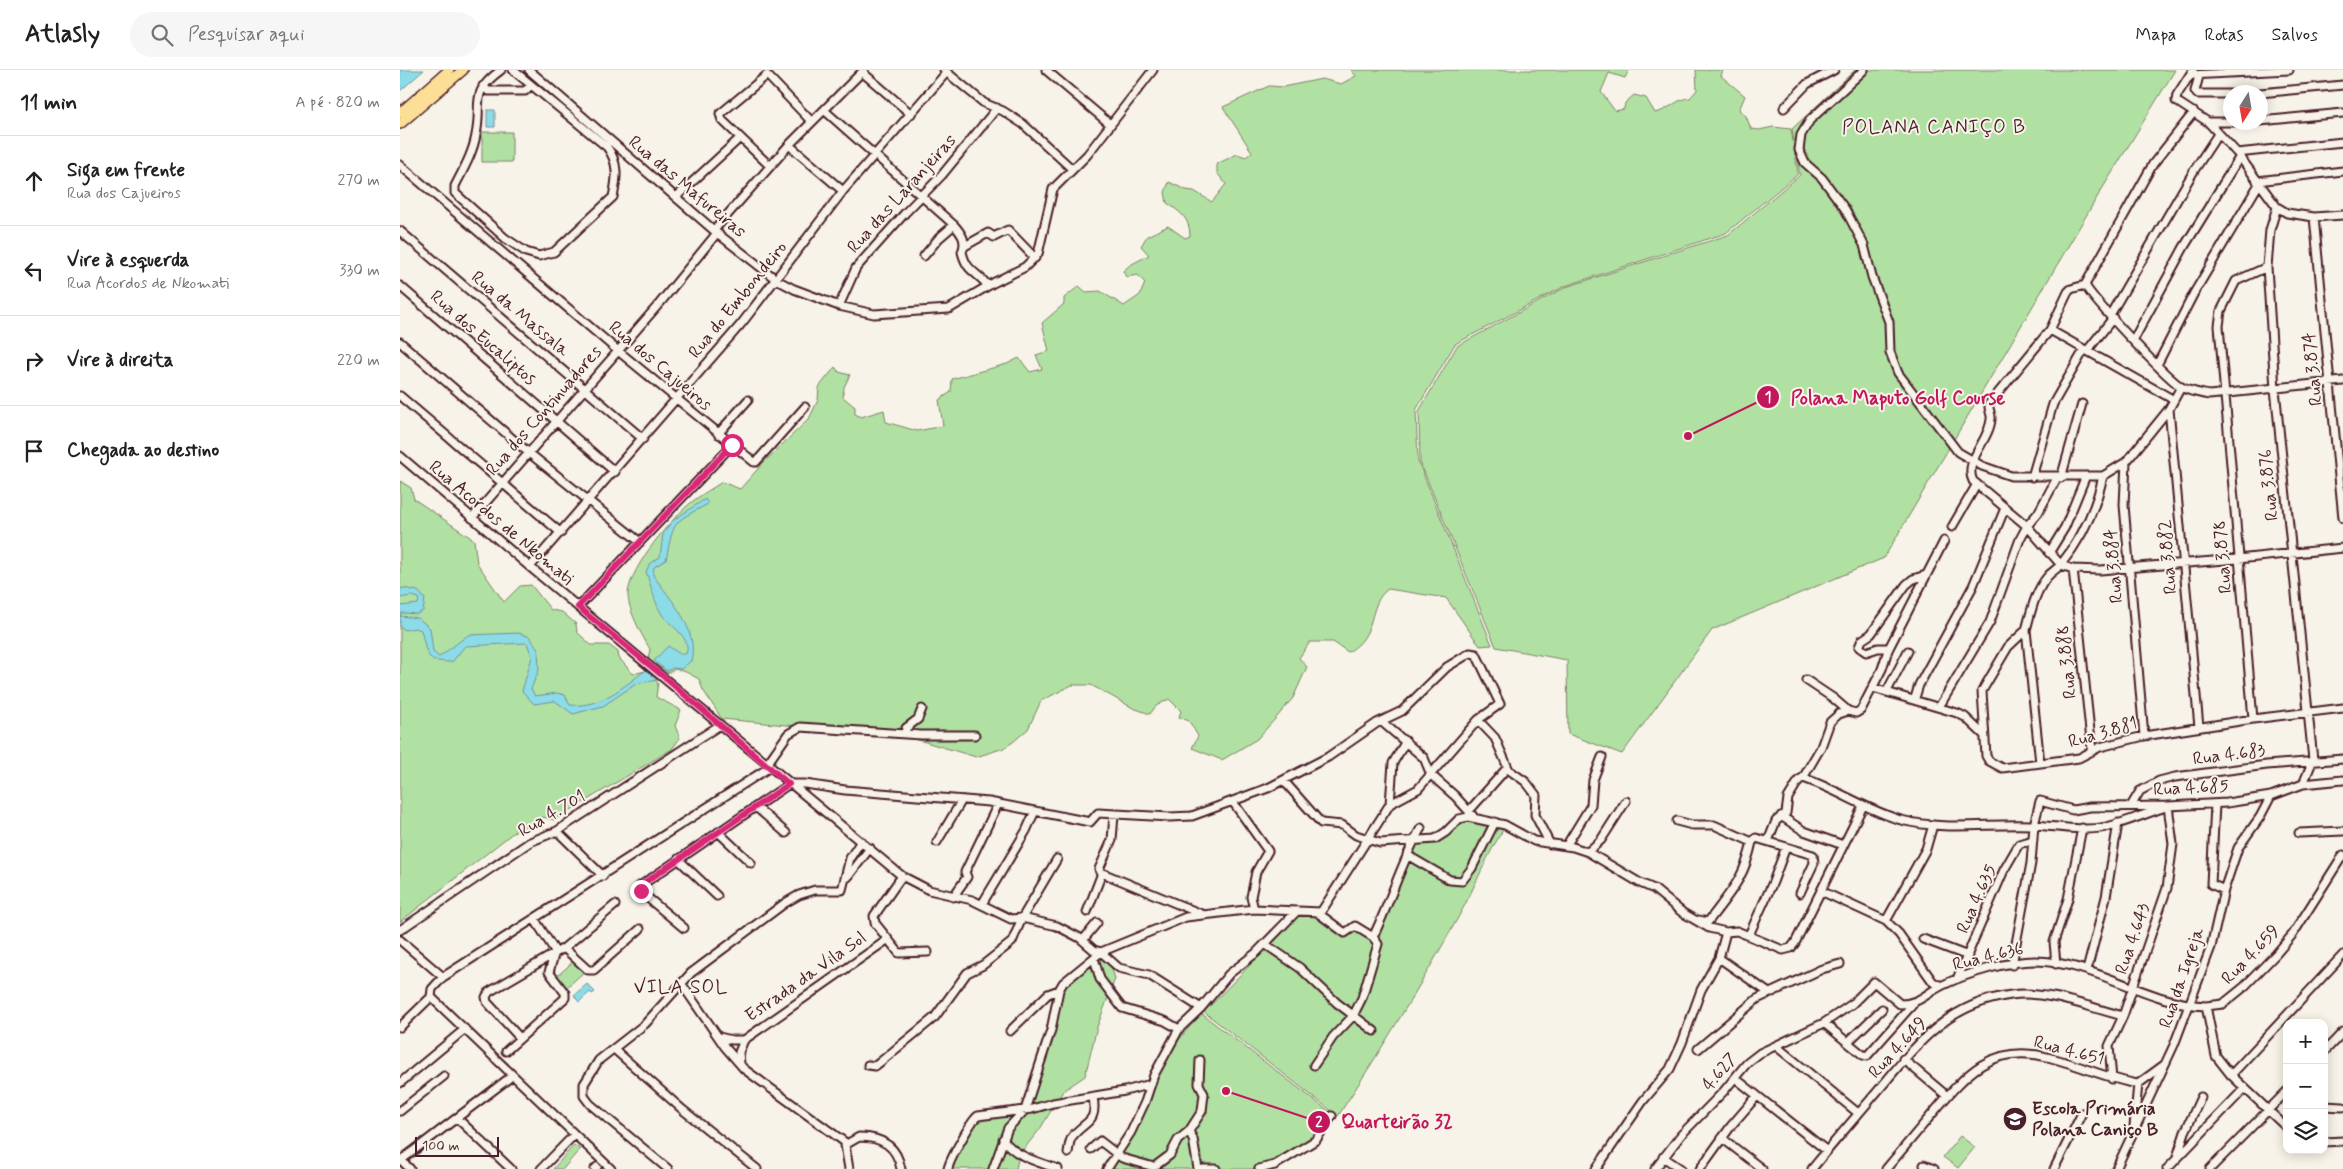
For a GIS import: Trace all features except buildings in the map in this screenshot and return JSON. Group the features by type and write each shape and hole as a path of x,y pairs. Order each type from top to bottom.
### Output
{"main road":[{"path":"400,113 449,70"},
{"path":"400,124 463,70"}],"street":[{"path":"498,71 483,86 478,96 479,113 476,137 455,186 455,194 505,238 526,252 539,256 554,252 614,197 617,167 614,156 607,147 513,70"},
{"name":"Rua das Mafureiras","path":"528,70 716,231 777,280 800,292 840,306 874,314 941,311 959,305 988,286 1025,267 1035,258"},
{"path":"1035,258 1053,189 1071,168 1087,155 1153,70"},
{"path":"1784,108 1807,84 1834,70"},
{"path":"1864,70 1810,120 1801,135 1799,150 1805,163 1822,178 1844,209 1864,245 1872,277 1890,322 1890,352 1898,373 1958,452 1973,462 2006,475 2059,478 2103,476 2126,462 2169,409 2181,387"},
{"path":"2289,70 2199,76 2191,73 2175,99 2180,105 2208,122 2238,156 2277,208 2297,216 2314,218 2343,215"},
{"path":"863,71 911,114"},
{"name":"Rua dos Continuadores","path":"472,518 660,303 770,166 811,121 863,71"},
{"path":"946,71 984,103 997,108 1023,124 1071,168"},
{"name":"Rua do Embondeiro","path":"530,567 615,472 777,280 812,229 946,71"},
{"path":"1048,71 1110,124"},
{"path":"770,166 740,138 720,115 767,75 811,121"},
{"path":"2199,76 2196,94 2223,94"},
{"path":"483,86 488,91 525,91 531,85"},
{"path":"2268,92 2343,85"},
{"name":"Rua das Laranjeiras","path":"840,306 854,271 921,197 997,108"},
{"path":"824,110 954,225 962,233 965,246"},
{"path":"2194,112 2153,164 2085,285 2071,288 2050,330 1989,404 1991,421 1973,462 1970,476 1976,484 2027,526 2061,565 2073,569 2100,570 2128,566 2292,555 2343,548"},
{"path":"2268,120 2343,114"},
{"path":"2208,122 2223,122"},
{"path":"2032,477 2052,404 2086,350 2112,316 2218,134"},
{"path":"676,197 740,138"},
{"path":"2238,156 2343,142"},
{"path":"789,145 844,191"},
{"path":"2134,339 2184,247 2238,156"},
{"name":"Rua dos Cajueiros","path":"400,165 617,350 718,434 755,462 805,407"},
{"path":"2258,183 2343,171"},
{"path":"2157,365 2194,293 2258,183"},
{"name":"Rua 3.876","path":"2277,208 2270,230 2267,268 2275,389 2306,712 2313,760"},
{"name":"Rua 3.874","path":"2314,218 2342,492 2343,518"},
{"path":"924,256 939,238 954,225"},
{"path":"988,286 982,278 968,268 962,252 965,246 988,233 994,237 1008,230 1035,258"},
{"name":"Rua da Massala","path":"400,231 643,439"},
{"name":"Rua 3.878","path":"2253,719 2219,326 2221,311 2236,281 2267,268"},
{"path":"2085,285 2157,365 2181,387 2196,393 2209,394 2275,389 2343,381"},
{"name":"Rua dos Eucaliptos","path":"400,286 615,472"},
{"path":"2050,330 2174,400"},
{"path":"400,342 529,452 640,542"},
{"path":"400,396 561,533"},
{"path":"718,434 748,400"},
{"path":"1939,706 1990,622 2020,539 2059,478 2082,404"},
{"name":"Rua 3.882","path":"2169,409 2200,728"},
{"path":"578,607 732,445"},
{"name":"Rua Acordos de Nkomati","path":"400,456 789,784 870,848 902,876 929,890 982,904 1011,919 1022,918 1057,926 1083,940 1094,950 1101,952 1119,968 1149,975 1201,1008"},
{"name":"Rua 3.884","path":"2126,462 2124,505 2128,566 2144,736"},
{"path":"2040,763 2026,630 2042,584 2048,575 2061,565 2091,516 2103,476"},
{"path":"2049,552 2065,527 2085,478"},
{"path":"1952,527 1976,484"},
{"path":"1915,698 1919,685 1973,586 2006,508"},
{"path":"1806,680 1833,698 1848,711 1856,713 1861,710 1873,688 1889,648 1944,541"},
{"name":"Rua 3.888","path":"2073,569 2092,750"},
{"path":"1889,648 1878,648 1866,652 1859,647 1862,640 1871,634 1906,585 1914,579 1926,575"},
{"name":"Rua 3.881","path":"2026,630 2008,647 1984,685 1981,698 1986,756 1995,765 2002,768 2079,758 2092,750 2144,736 2253,719 2343,708"},
{"path":"1887,691 1908,651"},
{"path":"684,928 642,893 641,885 789,784 805,784 845,790 998,804 1090,822 1098,813 1192,816 1284,781 1332,755 1380,721 1405,708 1447,667 1470,653 1476,654 1500,702 1478,720 1415,792 1390,804"},
{"path":"1873,688 1915,698 1965,717 1984,735"},
{"path":"905,733 906,728 918,719 922,710"},
{"path":"1768,841 1776,820 1786,813 1786,803 1794,785 1802,778 1821,747 1830,722 1839,714 1848,711"},
{"path":"1478,720 1495,738 1507,768 1513,775 1526,782 1536,795 1535,815 1550,844"},
{"path":"1380,721 1424,758 1431,775 1471,814 1511,828 1534,841 1588,852 1640,883 1654,889 1683,913 1709,928 1726,932 1737,931 1783,950 1790,948 1795,943 1863,806"},
{"name":"Rua 4.701","path":"400,930 530,842 557,831 720,726"},
{"path":"400,1027 431,997 433,986 443,977 603,876 768,765 788,734 800,727 883,734 975,735"},
{"path":"1318,913 1324,910 1390,804 1392,763 1406,741"},
{"path":"1566,846 1590,807 1593,780 1602,757"},
{"name":"Rua 4.683","path":"2131,806 2140,790 2159,781 2175,777 2313,760 2343,759"},
{"path":"2303,784 2313,760"},
{"path":"1284,781 1322,823 1342,825 1368,840 1380,843 1413,842 1435,839 1446,832 1459,819 1471,814 1507,768"},
{"path":"1802,778 1822,784 1863,806 1900,820 1933,825 2034,825 2103,828 2168,806"},
{"name":"Rua 4.685","path":"2034,825 2040,801 2072,810 2086,807 2215,804 2270,796 2303,784 2343,780"},
{"name":"Rua da Igreja","path":"2116,1169 2165,1064 2189,1005 2211,947 2224,890 2241,841 2260,818 2270,796"},
{"path":"937,842 962,800"},
{"path":"1588,852 1601,840 1626,801"},
{"path":"1233,802 1268,851 1256,872 1251,897 1254,908"},
{"path":"953,897 967,877 965,872 998,804"},
{"path":"2215,804 2211,884 2224,890"},
{"name":"Rua 4.643","path":"2112,1079 2109,1046 2122,1016 2167,888 2173,844 2168,806"},
{"path":"756,807 786,833"},
{"path":"982,904 1026,831 1035,811"},
{"path":"1114,815 1112,840 1099,869 1102,874 1205,915"},
{"path":"1781,816 1804,831 1842,845"},
{"path":"1677,821 1692,825 1714,824 1752,842"},
{"path":"1407,855 1450,880 1462,881 1472,868 1495,822"},
{"path":"2087,970 2106,897 2118,823"},
{"path":"1886,920 1926,849 1933,825"},
{"path":"2012,965 2031,864 2034,825"},
{"path":"1373,937 1390,902 1407,855 1421,828"},
{"path":"2056,964 2054,942 2068,899 2082,828"},
{"path":"557,831 603,876"},
{"path":"718,832 751,863"},
{"path":"2299,833 2343,832"},
{"path":"1683,913 1708,922 1735,888 1745,868 1752,842 1756,838 1814,856 1814,863 1800,893"},
{"name":"Rua 4.635","path":"1958,979 2004,870 2020,844 2032,840"},
{"path":"668,1169 590,1104 584,1096 584,1084 593,1066 645,1024 691,973 791,899 815,890 840,892 844,888 850,858 861,841"},
{"path":"1749,935 1773,882 1786,847"},
{"path":"846,880 870,848"},
{"name":"Rua 4.659","path":"2206,1006 2223,1004 2244,987 2276,954 2293,934 2343,855"},
{"path":"678,859 717,896"},
{"path":"868,1065 875,1066 935,1017 967,973 983,965 1012,942 1022,918 1056,859"},
{"path":"1087,912 1102,874"},
{"path":"902,876 874,916 875,923 898,953 928,952"},
{"path":"1822,891 1886,920 1899,934 1934,982 1941,986"},
{"path":"520,1038 487,1002 486,997 501,984 555,951 564,948 615,906"},
{"path":"994,1169 1008,1128 1025,1110 1051,1030 1059,990 1063,983 1101,952 1186,917 1254,908 1318,913 1346,933 1355,926 1373,937 1378,944 1362,998 1353,1016 1333,1037 1314,1065"},
{"path":"1108,1169 1131,1132 1151,1084 1179,1029 1201,1008 1229,974 1265,944 1297,911"},
{"path":"506,1051 565,998 564,991 549,972 555,951 535,920"},
{"path":"1083,940 1097,923"},
{"path":"564,948 588,970 592,971 640,929"},
{"path":"1596,1169 1644,1101 1670,1069 1682,1043 1701,990 1719,958 1726,932"},
{"path":"1923,939 1968,956"},
{"path":"400,940 443,977"},
{"name":"Estrada da Vila Sol","path":"741,1064 739,1052 744,1040 887,940"},
{"path":"1265,944 1300,968 1332,999 1374,1031"},
{"path":"2231,1075 2343,955"},
{"path":"1094,958 1100,979 1122,1008 1165,1021 1179,1029"},
{"path":"1719,958 1769,993"},
{"name":"Rua 4.636","path":"1848,1042 1863,1055 1867,1056 1913,1004 1941,986 1958,979 2036,961 2087,970 2170,1002 2206,1006"},
{"path":"1698,1049 1758,998 1822,969 1840,964"},
{"name":"4.627","path":"1655,1169 1663,1157 1751,1059 1824,1023 1852,1004 1874,982 1900,1004 1913,1004"},
{"path":"681,983 718,1036 741,1064 755,1077 846,1143"},
{"path":"1010,1031 1048,994 1059,990"},
{"name":"Rua 4.649","path":"1812,1169 1903,1059 1941,1023 1955,1014 1975,1005 2012,995 2048,998 2122,1016"},
{"path":"431,997 611,1169"},
{"path":"2206,1006 2216,1056 2231,1075 2283,1124"},
{"path":"1824,1023 1848,1042 1882,1009"},
{"path":"400,1082 465,1029"},
{"path":"2328,1048 2343,1032"},
{"name":"Estrada da Vila Sol","path":"718,1036 728,1040 744,1040"},
{"path":"1776,1046 1858,1113"},
{"path":"615,1050 676,1104 757,1169"},
{"name":"Rua 4.651","path":"1886,1169 1947,1096 1978,1066 2005,1056 2021,1054 2048,1057 2112,1079 2138,1084"},
{"path":"1903,1059 1947,1096"},
{"path":"1090,1149 1100,1141 1116,1154 1156,1167 1170,1155 1182,1135 1189,1131 1200,1116 1204,1094 1199,1084 1200,1060"},
{"path":"2133,1131 2138,1084 2165,1064"},
{"path":"400,1110 444,1076"},
{"path":"410,1169 400,1161 512,1076"},
{"path":"1735,1078 1827,1151"},
{"path":"948,1169 953,1155 965,1139 975,1117 1025,1110 1151,1084"},
{"path":"2167,1169 2245,1088"},
{"path":"2210,1169 2283,1095"},
{"path":"1700,1169 1722,1138 1757,1096"},
{"path":"1068,1153 1072,1137 1089,1121 1094,1112 1093,1097"},
{"path":"2177,1159 2185,1132 2201,1097"},
{"path":"2328,1106 2343,1107"},
{"path":"2054,1169 2082,1113"},
{"path":"1259,1169 1275,1165 1316,1140 1332,1116"},
{"path":"457,1118 511,1169"},
{"path":"1189,1131 1193,1139 1198,1169"},
{"path":"541,1169 574,1135"},
{"path":"849,1169 844,1151 846,1143 859,1136 884,1141 894,1149 901,1169"},
{"path":"1722,1138 1762,1169"},
{"path":"1004,1139 1008,1146 1030,1160 1058,1169"},
{"path":"2328,1142 2343,1141"},
{"path":"1663,1157 1681,1169"},
{"path":"1924,1165 1934,1169"},
{"path":"1204,1169 1216,1169"}],"green space":[{"path":"1351,70 1629,70 1625,78 1609,73 1601,92 1615,111 1624,109 1625,103 1634,95 1646,98 1655,113 1681,100 1690,98 1697,90 1696,70 1723,70 1721,76 1745,96 1739,110 1746,116 1751,129 1759,130 1773,127 1791,129 1798,174 1726,233 1565,286 1455,344 1416,410 1418,461 1492,645 1480,646 1446,598 1388,589 1377,603 1364,637 1358,645 1348,652 1333,642 1310,642 1299,658 1307,667 1293,698 1257,739 1222,760 1192,748 1198,736 1189,721 1179,717 1181,711 1169,699 1156,706 1150,714 1133,708 1091,685 1072,685 1041,701 1028,729 1013,742 1004,748 976,757 905,736 722,719 703,690 699,679 675,669 668,673 648,659 650,649 639,630 628,599 631,582 644,556 674,518 696,498 722,482 740,489 764,462 809,419 818,400 819,387 835,367 839,372 850,375 844,387 843,397 855,407 855,414 861,417 884,410 886,422 917,431 943,426 939,400 951,392 952,379 1007,364 1019,358 1030,372 1042,369 1036,355 1049,351 1042,323 1064,304 1064,298 1079,286 1086,292 1100,291 1124,306 1140,295 1145,283 1138,275 1126,277 1123,271 1149,255 1141,246 1147,236 1168,226 1185,238 1190,236 1186,220 1167,203 1165,192 1169,182 1186,190 1194,191 1212,202 1226,184 1217,173 1217,164 1237,154 1246,157 1252,152 1223,107 1269,86 1283,87 1322,79 1341,84 1356,76"},
{"path":"1855,70 2175,70 2099,194 1884,558 1712,630 1622,754 1568,734 1567,660 1496,647 1420,462 1419,411 1457,346 1566,287 1728,235 1800,175 1792,129"},
{"path":"482,132 512,132 512,162 482,162"},
{"path":"400,481 411,488 414,499 474,540 477,563 504,602 520,586 531,585 551,610 562,612 576,624 577,632 591,645 609,645 618,652 619,658 633,674 645,671 658,683 656,697 681,710 675,726 680,738 672,749 554,820 543,817 514,832 400,922"},
{"path":"1463,818 1505,827 1431,965 1338,1116 1204,1012 1299,915 1319,915 1345,934 1355,928 1374,939 1414,842 1428,841"},
{"path":"1100,957 1111,965 1115,979 1097,1027 1085,1076 1063,1091 1040,1129 1019,1155 1016,1169 950,1169 976,1118 1025,1113 1056,1020 1064,985"},
{"path":"575,960 585,971 566,988 556,977"},
{"path":"1202,1014 1335,1116 1324,1131 1269,1169 1109,1169 1160,1067 1186,1031"},
{"path":"1960,1136 1975,1147 1958,1168 1943,1157"},
{"path":"574,1145 580,1149 563,1169 553,1169"}],"water":[{"path":"400,70 424,70 400,91"},
{"path":"487,110 495,110 495,127 487,127"},
{"path":"705,499 708,504 687,515 676,524 666,560 654,567 653,575 682,615 691,638 691,661 681,669 673,668 667,671 654,661 668,646 680,654 686,654 686,643 680,633 660,611 646,572 650,563 660,557 663,534 672,521"},
{"path":"400,589 418,591 425,599 423,611 417,614 402,613 400,615 400,606 418,604 419,598 411,596 400,598"},
{"path":"400,616 418,618 430,628 433,652 439,657 468,635 519,633 530,637 538,650 539,670 531,689 535,696 557,693 565,695 570,705 581,705 601,700 646,670 657,680 636,684 603,706 573,714 555,701 534,704 522,691 532,657 527,643 465,646 452,662 436,661 427,651 421,630 415,628 405,630 400,626"},
{"path":"587,984 595,992 592,994 590,992 579,1002 574,995"}],"place":[{"name":"Polana Maputo Golf Course","path":"1688,436"},
{"name":"Quarteirão 32","path":"1226,1091"},
{"name":"Escola Primária Polana Caniço B","path":"2015,1119"}],"district":[{"name":"POLANA CANIÇO B","path":"1934,127"},
{"name":"VILA SOL","path":"681,987"}],"route":[{"path":"641,891 641,885 789,784 664,677 578,607 732,445"}]}
